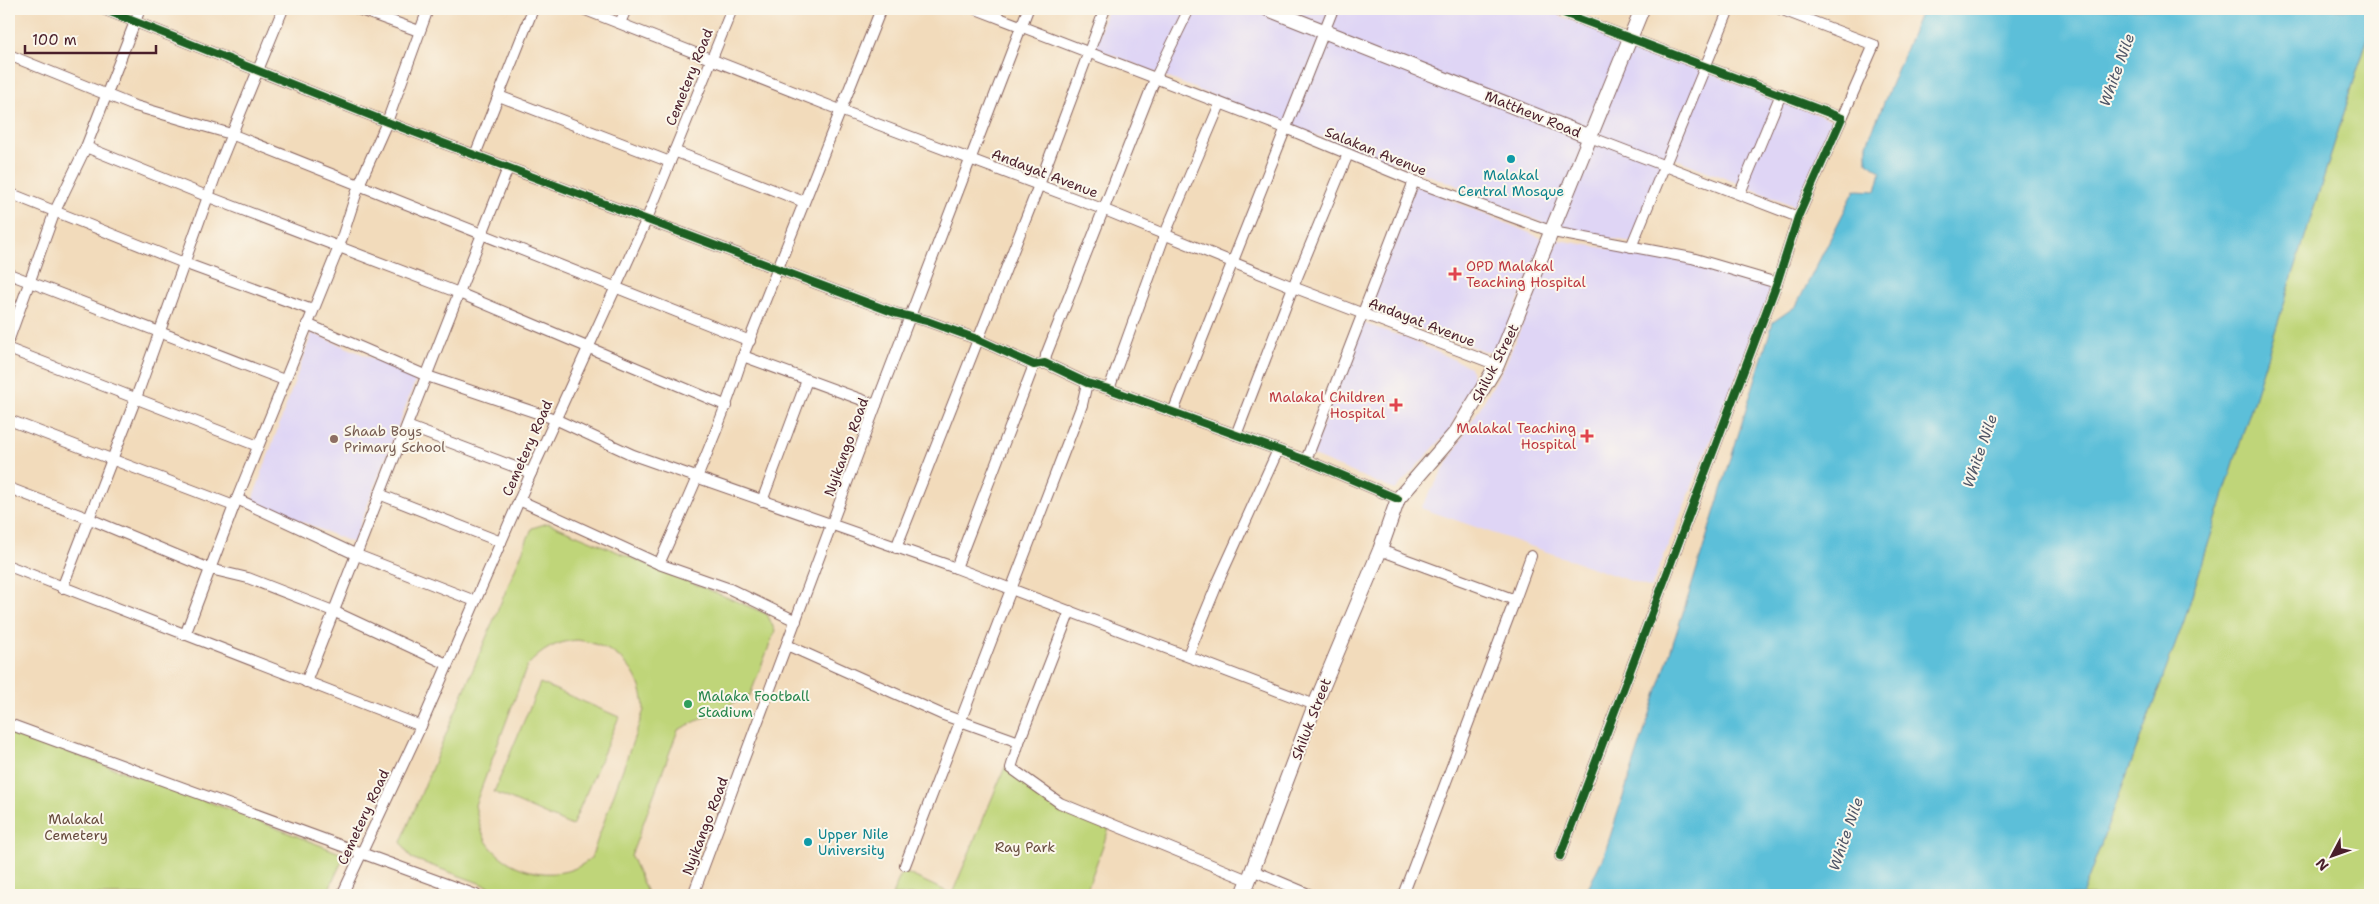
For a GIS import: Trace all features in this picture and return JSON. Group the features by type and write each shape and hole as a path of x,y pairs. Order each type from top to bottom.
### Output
{"street":[{"path":"103,9 135,20 387,122 646,221 911,318 927,321 977,338 1034,365 1045,363 1087,383 1109,389 1306,460 1398,499"},
{"path":"9,339 55,211 86,148 140,9"},
{"path":"62,588 136,398 232,134 284,9"},
{"path":"358,9 419,30"},
{"path":"185,635 235,503 339,246 359,186 387,122 428,9"},
{"path":"475,155 533,9"},
{"name":"Andayat Avenue","path":"583,9 710,60 1105,210 1293,287 1497,365"},
{"path":"620,24 626,9"},
{"name":"Cemetery Road","path":"342,895 421,726 530,473 646,221 732,9"},
{"path":"659,564 698,478 727,406 743,356 881,9"},
{"name":"Salakan Avenue","path":"976,9 1155,80 1285,128 1414,181 1552,232 1692,258 1777,283"},
{"name":"Nyikango Road","path":"693,895 876,405 1028,9"},
{"path":"896,548 1106,9"},
{"path":"1045,363 1046,355 1155,80 1188,9"},
{"name":"Matthew Road","path":"1268,9 1590,137 1740,193 1798,217"},
{"path":"1173,412 1333,9"},
{"path":"1553,9 1630,40 1842,118"},
{"name":"Shiluk Street","path":"1243,895 1315,706 1380,550 1398,499 1457,431 1497,365 1642,9"},
{"path":"1631,247 1730,9"},
{"path":"1560,856 1777,283 1798,217 1874,45 1780,9"},
{"path":"9,54 106,96 167,117 232,134 750,341"},
{"path":"1740,193 1781,94"},
{"path":"499,96 670,162"},
{"path":"1109,389 1165,234 1220,104"},
{"path":"86,148 209,198 459,292 727,406"},
{"path":"674,151 804,202"},
{"path":"1236,435 1293,287 1348,154"},
{"path":"306,682 508,168"},
{"path":"1306,460 1414,181"},
{"path":"9,192 184,263 312,310"},
{"path":"9,274 284,380"},
{"path":"307,324 426,376 555,419 633,455 831,526 956,568 1315,706"},
{"path":"9,350 258,446"},
{"path":"743,356 876,405"},
{"path":"956,568 1034,365"},
{"path":"762,500 807,380"},
{"path":"905,865 1013,589 1082,405 1087,383"},
{"path":"9,420 112,461 235,503 357,555 475,601"},
{"path":"407,426 530,473"},
{"path":"1188,656 1218,582 1278,450"},
{"path":"9,488 90,519 210,569 248,578 334,611 448,664"},
{"path":"379,494 501,542"},
{"path":"519,500 659,564 730,589 796,621"},
{"path":"1380,550 1515,600"},
{"path":"1403,895 1531,556"},
{"path":"9,566 421,726"},
{"path":"1070,611 1019,742 1011,768 1060,803 1250,875 1311,895"},
{"path":"787,645 960,722 1019,742"},
{"path":"9,724 476,895"}],"shaded area":[{"path":"1107,9 1542,9 1835,121 1797,207 1669,156 1632,242 1548,228 1548,225 1448,182 1270,119 1095,48"},
{"name":"OPD Malakal Teaching Hospital","path":"1415,185 1544,239 1496,355 1367,310"},
{"name":"Malakal Teaching Hospital","path":"1558,240 1691,263 1773,286 1651,588 1421,508 1505,365"},
{"name":"Malakal Children Hospital","path":"1363,323 1406,338 1470,367 1473,379 1449,431 1395,490 1311,455"},
{"name":"Shaab Boys Primary School","path":"312,333 417,377 353,543 252,501"}],"green space":[{"path":"2370,30 2370,895 2082,895 2184,621"},
{"name":"Malaka Football Stadium","path":"548,523 767,614 775,631 750,695 678,730 631,856 648,895 512,895 411,858 401,842 532,528","holes":["577,640 591,643 615,654 632,672 638,683 644,710 591,858 580,866 566,871 552,873 524,869 499,855 489,845 482,831 475,805 527,666 538,655 555,645"]},
{"path":"540,683 619,717 572,826 494,792"},
{"name":"Malakal Cemetery","path":"9,731 220,806 345,855 326,895 9,895"},
{"name":"Ray Park","path":"1005,767 1046,803 1109,829 1085,895 892,895 902,871 952,894"}],"water":[{"name":"White Nile","path":"1922,9 2370,9 2370,30 2184,621 2082,895 1585,895 1604,855 1690,591 1773,322 1796,306 1855,190 1876,191 1881,172 1867,162 1867,144"}],"cycle path":[{"path":"103,9 387,122 895,313 927,321 977,339 1034,365 1045,363 1087,383 1109,389 1306,460 1398,499"},
{"path":"1553,9 1842,118 1798,217 1777,283 1560,856"}],"place":[{"name":"Malakal Central Mosque","path":"1511,159"},
{"name":"OPD Malakal Teaching Hospital","path":"1455,274"},
{"name":"Malakal Children Hospital","path":"1396,405"},
{"name":"Malakal Teaching Hospital","path":"1587,436"},
{"name":"Shaab Boys Primary School","path":"334,439"},
{"name":"Malaka Football Stadium","path":"688,704"},
{"name":"Upper Nile University","path":"808,842"}]}
